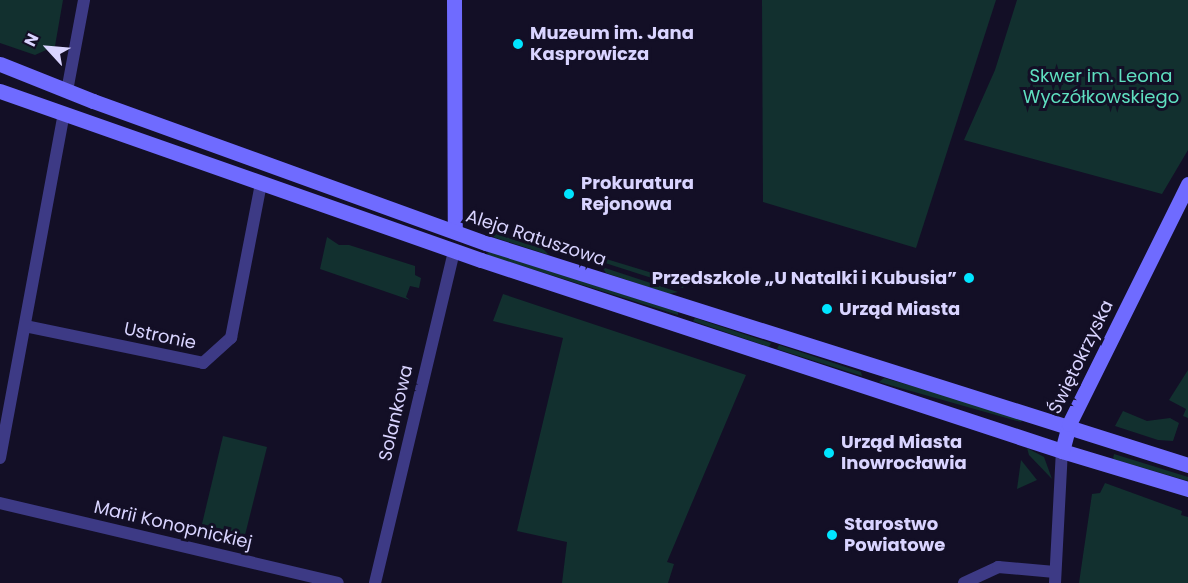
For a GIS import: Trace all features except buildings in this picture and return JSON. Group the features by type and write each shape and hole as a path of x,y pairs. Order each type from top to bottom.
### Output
{"street":[{"path":"67,91 84,0"},
{"path":"454,0 454,231"},
{"name":"Aleja Ratuszowa","path":"0,64 67,91 454,231 872,367 1069,424 1188,465"},
{"path":"0,91 454,252 1062,452 1188,489"},
{"path":"0,458 64,114"},
{"name":"Ustronie","path":"25,326 203,363 231,338 261,183"},
{"name":"Świętokrzyska","path":"964,583 998,567 1055,577 1062,452 1069,424 1188,184"},
{"name":"Solankowa","path":"375,583 454,252"},
{"path":"867,386 872,367"},
{"name":"Marii Konopnickiej","path":"0,503 338,583"}],"green space":[{"path":"0,0 63,0 55,46 35,55 0,43"},
{"path":"762,0 996,0 916,248 763,202"},
{"name":"Skwer im. Leona Wyczółkowskiego","path":"1017,0 1188,0 1188,150 1162,194 964,140 995,70"},
{"path":"496,234 542,248 549,255 493,237"},
{"path":"327,237 339,245 349,245 415,266 415,275 421,278 419,288 410,286 406,297 410,300 320,269"},
{"path":"488,251 678,312 678,315 487,255"},
{"path":"603,258 685,283 683,288 602,262"},
{"path":"602,267 678,292 669,294 606,273"},
{"path":"503,294 746,375 667,562 674,564 668,583 562,583 567,542 517,531 563,338 493,321"},
{"path":"695,318 771,343 769,347 693,321"},
{"path":"779,345 861,372 862,376 777,349"},
{"path":"1188,370 1188,418 1183,416 1186,409 1169,400"},
{"path":"884,378 1023,418 1021,422 879,382"},
{"path":"1123,411 1147,421 1170,418 1179,423 1173,441 1158,440 1115,426"},
{"path":"223,436 267,447 245,535 202,524"},
{"path":"1027,448 1044,457 1052,479 1029,455"},
{"path":"1114,454 1188,477 1188,481 1113,459"},
{"path":"1021,460 1037,480 1017,489"},
{"path":"1105,483 1182,511 1181,515 1188,517 1188,583 1079,583 1092,494 1100,493"}],"place":[{"name":"Muzeum im. Jana Kasprowicza","path":"518,44"},
{"name":"Prokuratura Rejonowa","path":"569,194"},
{"name":"Przedszkole „U Natalki i Kubusia”","path":"969,278"},
{"name":"Urząd Miasta","path":"827,309"},
{"name":"Urząd Miasta Inowrocławia","path":"829,453"},
{"name":"Starostwo Powiatowe","path":"832,535"}]}
